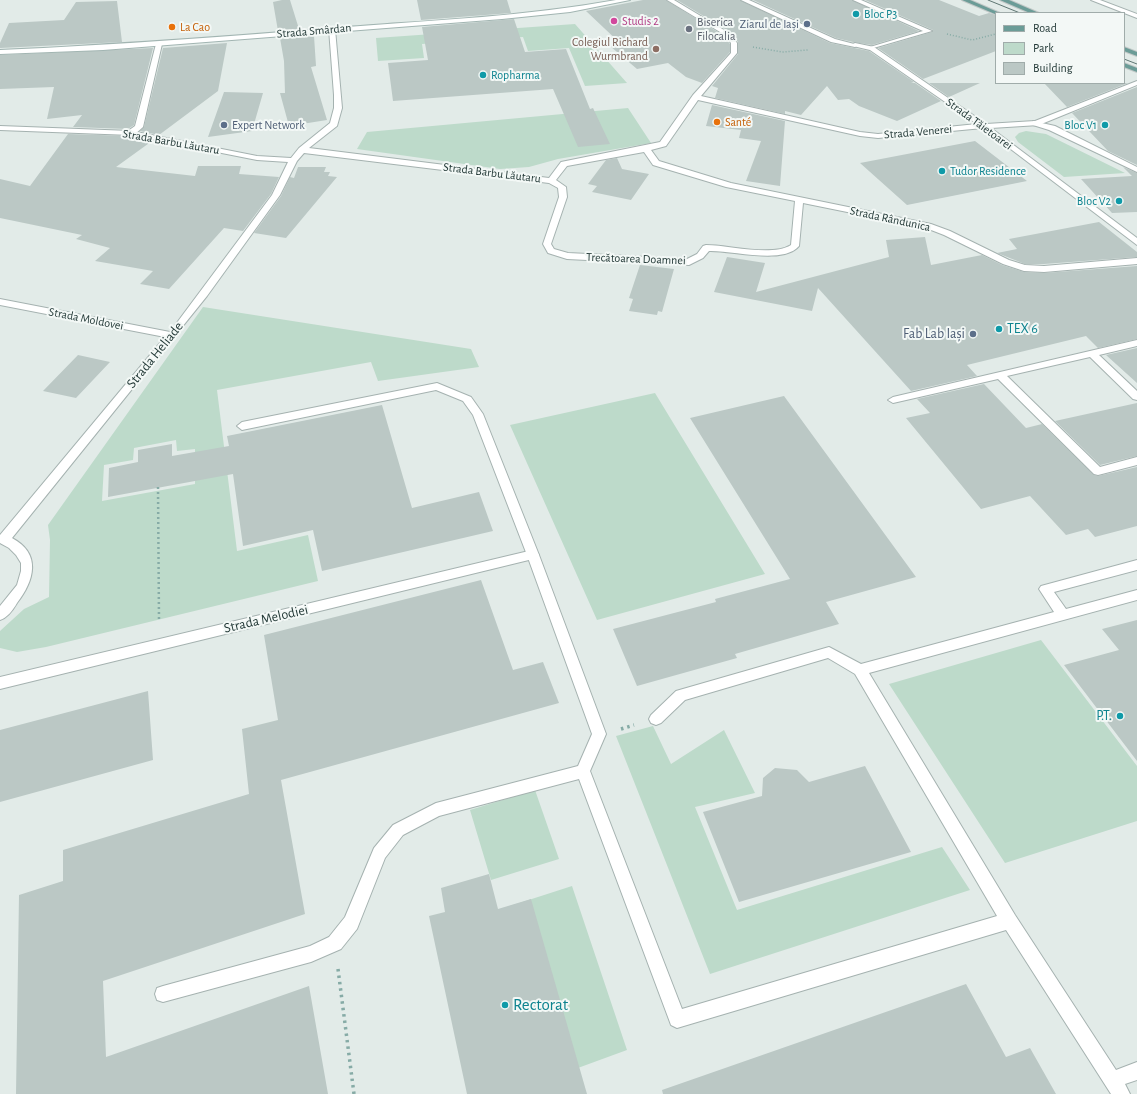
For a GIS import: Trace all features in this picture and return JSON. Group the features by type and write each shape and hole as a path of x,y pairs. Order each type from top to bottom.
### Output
{"main road":[{"path":"965,0 995,12"},
{"path":"1007,0 1034,12"},
{"path":"1125,49 1137,54"},
{"path":"1125,65 1137,70"}],"street":[{"name":"Strada Smârdan","path":"0,52 159,44 332,29 502,17 570,10 627,0"},
{"path":"670,0 727,34 734,43"},
{"name":"Strada Tăietoarei","path":"744,0 833,41 872,48 984,126 1137,242"},
{"path":"856,0 929,31"},
{"path":"1094,0 1137,16"},
{"name":"Strada Heliade","path":"2,539 172,335 276,195 293,160 302,150 334,124 338,108 332,29"},
{"path":"872,48 929,31"},
{"name":"Strada Barbu Lăutaru","path":"302,150 551,181 564,164 646,149 663,144 696,97 734,53 734,43"},
{"path":"131,132 140,127 159,44"},
{"name":"Strada Venerei","path":"696,97 871,135 1036,123 1136,82"},
{"path":"1036,123 1052,128 1137,170"},
{"name":"Strada Barbu Lăutaru","path":"0,128 131,132 257,158 293,160"},
{"name":"Strada Rândunica","path":"646,149 656,163 729,185 928,226 947,233 1006,262 1024,268 1044,269 1137,260"},
{"name":"Trecătoarea Doamnei","path":"551,181 562,187 563,197 547,244 551,251 567,256 690,262 700,256 706,248 718,246 774,254 786,253 795,246 799,200"},
{"name":"Strada Moldovei","path":"0,302 172,335"},
{"path":"893,400 1137,343"},
{"path":"1092,354 1137,397"},
{"path":"1001,376 1098,471 1137,461"},
{"path":"242,426 437,386 466,399 478,414 533,555 599,734 584,771 677,1019 1009,921"},
{"path":"0,615 22,588 27,572 27,561 18,547 2,539"},
{"name":"Strada Melodiei","path":"0,683 533,555"},
{"path":"1064,616 1044,589 1137,564"},
{"path":"860,670 1137,595"},
{"path":"656,719 681,695 829,652 860,670 1009,921 1117,1087 1137,1071"},
{"path":"163,994 311,954 335,943 351,923 379,853 398,830 436,810 584,771"}],"path":[{"path":"929,31 969,41 980,40 995,34"},
{"path":"734,43 782,52 811,49"},
{"path":"158,487 159,617"},
{"path":"599,734 656,719"},
{"path":"335,943 354,1094"}],"green space":[{"path":"575,24 627,83 585,86 569,48 528,51 523,37 422,44 424,58 378,61 376,38"},
{"path":"628,108 651,143 558,159 529,167 500,169 357,149 367,132"},
{"path":"1026,131 1046,134 1125,173 1064,177 1018,142 1015,137 1019,133"},
{"path":"203,307 471,349 479,367 378,381 371,362 217,390 237,551 308,535 318,581 46,647 17,652 0,648 0,631 24,609 49,597 50,540 48,525","holes":["176,440 177,451 195,449 195,484 102,501 104,465 133,460 134,448"]},
{"path":"655,393 765,574 597,620 510,425"},
{"path":"1041,640 1137,766 1137,821 1005,863 889,684"},
{"path":"653,726 671,764 724,730 755,793 695,807 737,910 942,847 970,890 710,974 616,736"},
{"path":"535,790 559,859 491,880 470,810"},
{"path":"572,886 627,1050 556,1076 507,907"}],"building":[{"path":"290,0 299,29 278,31 273,2"},
{"path":"417,0 507,0 511,13 421,20"},
{"path":"643,0 666,0 724,36 730,44 730,52 702,83 686,77 668,63 637,69 610,46 622,45 586,11"},
{"path":"677,0 740,0 830,43 869,51 914,82 911,83 915,83 941,101 897,121 859,106 849,99 838,100 827,86 801,115 785,111 785,114 715,98 718,88 712,86 738,54 738,42 730,32"},
{"path":"753,0 852,0 919,31 872,45 853,42 836,38"},
{"path":"865,0 939,0 979,16 989,13 995,15 995,51 923,79 878,48 932,32 933,30"},
{"path":"117,1 122,42 0,48 0,43 9,23 64,20 76,2"},
{"name":"Ropharma","path":"514,19 525,52 566,49 590,109 593,108 610,144 578,147 553,89 393,101 388,63 428,60 422,27"},
{"path":"314,36 316,66 311,67 327,120 289,126 280,93 285,93 284,61 280,38"},
{"path":"227,43 218,91 159,135 140,131 144,127 163,48"},
{"path":"153,48 134,125 128,129 73,127 82,115 47,119 54,87 0,89 0,55"},
{"path":"929,83 980,83 949,97"},
{"path":"1128,83 1067,107 1045,84"},
{"path":"1137,87 1137,165 1108,151 1072,113"},
{"path":"224,92 263,93 252,131 208,137"},
{"path":"712,105 785,121 780,186 746,181 761,141 739,138 741,130 706,126"},
{"path":"68,134 131,136 152,141 116,167 195,176 198,166 241,166 239,174 279,177 271,194 243,231 224,228 169,289 140,284 153,271 95,261 110,248 76,239 82,235 0,218 0,179 30,186"},
{"name":"Tudor Residence","path":"975,141 1027,181 907,205 860,163"},
{"path":"617,158 622,169 649,174 631,200 592,192 597,186 588,184 606,160"},
{"path":"298,167 326,167 324,172 330,172 328,176 337,177 286,238 254,233 281,196 290,177 294,178"},
{"name":"Bloc V2","path":"1123,167 1137,173 1137,212 1112,213 1081,179 1132,176"},
{"path":"1099,222 1137,252 1137,257 1025,264 997,253 1017,249 1009,239"},
{"path":"925,237 931,265 982,255 1002,265 1024,272 1044,273 1137,266 1137,339 1098,348 1086,336 967,365 977,376 911,391 818,288 812,311 714,292 727,257 765,263 756,292 889,257 886,240"},
{"path":"640,265 674,269 662,312 658,311 657,315 629,311 633,299 629,298"},
{"path":"1137,348 1137,383 1106,355"},
{"path":"78,355 110,362 76,398 43,391"},
{"path":"984,384 1026,428 1042,424 1094,475 1098,476 1137,467 1137,526 1095,537 1088,529 1066,535 1030,496 981,509 906,418 930,413 917,399"},
{"path":"784,396 916,577 826,602 839,624 735,654 737,658 637,686 613,629 716,602 715,599 790,579 690,418"},
{"path":"1137,403 1137,456 1100,465 1055,421"},
{"path":"382,405 412,508 479,492 493,531 322,571 313,530 243,546 233,474 108,497 109,468 138,462 138,450 172,444 172,456 229,446 227,436"},
{"path":"481,580 513,670 543,662 559,703 281,780 305,914 103,981 106,1057 309,986 328,1094 16,1094 19,895 63,881 63,850 249,794 242,729 278,720 264,635"},
{"name":"P.T.","path":"1137,620 1137,761 1064,665 1119,650 1102,629"},
{"path":"148,691 153,760 0,802 0,730"},
{"path":"865,766 911,852 739,902 703,812 762,796 763,778 775,768 797,770 809,782"},
{"name":"Rectorat","path":"489,874 498,909 531,899 587,1094 467,1094 429,916 445,912 441,888"},
{"path":"966,984 1006,1057 1030,1048 1056,1094 663,1094 662,1090"}],"tram line":[{"path":"988,0 1018,12"},
{"path":"1125,59 1137,64"}],"place":[{"name":"Bloc P3","path":"856,14"},
{"name":"Studis 2","path":"614,21"},
{"name":"Ziarul de Iași","path":"807,24"},
{"name":"La Cao","path":"172,27"},
{"name":"Biserica Filocalia","path":"689,29"},
{"name":"Colegiul Richard Wurmbrand","path":"656,49"},
{"name":"Ropharma","path":"483,75"},
{"name":"Santé","path":"717,122"},
{"name":"Expert Network","path":"224,125"},
{"name":"Bloc V1","path":"1105,125"},
{"name":"Tudor Residence","path":"942,171"},
{"name":"Bloc V2","path":"1119,201"},
{"name":"TEX 6","path":"999,329"},
{"name":"Fab Lab Iași","path":"973,334"},
{"name":"P.T.","path":"1120,716"},
{"name":"Rectorat","path":"505,1005"}]}
